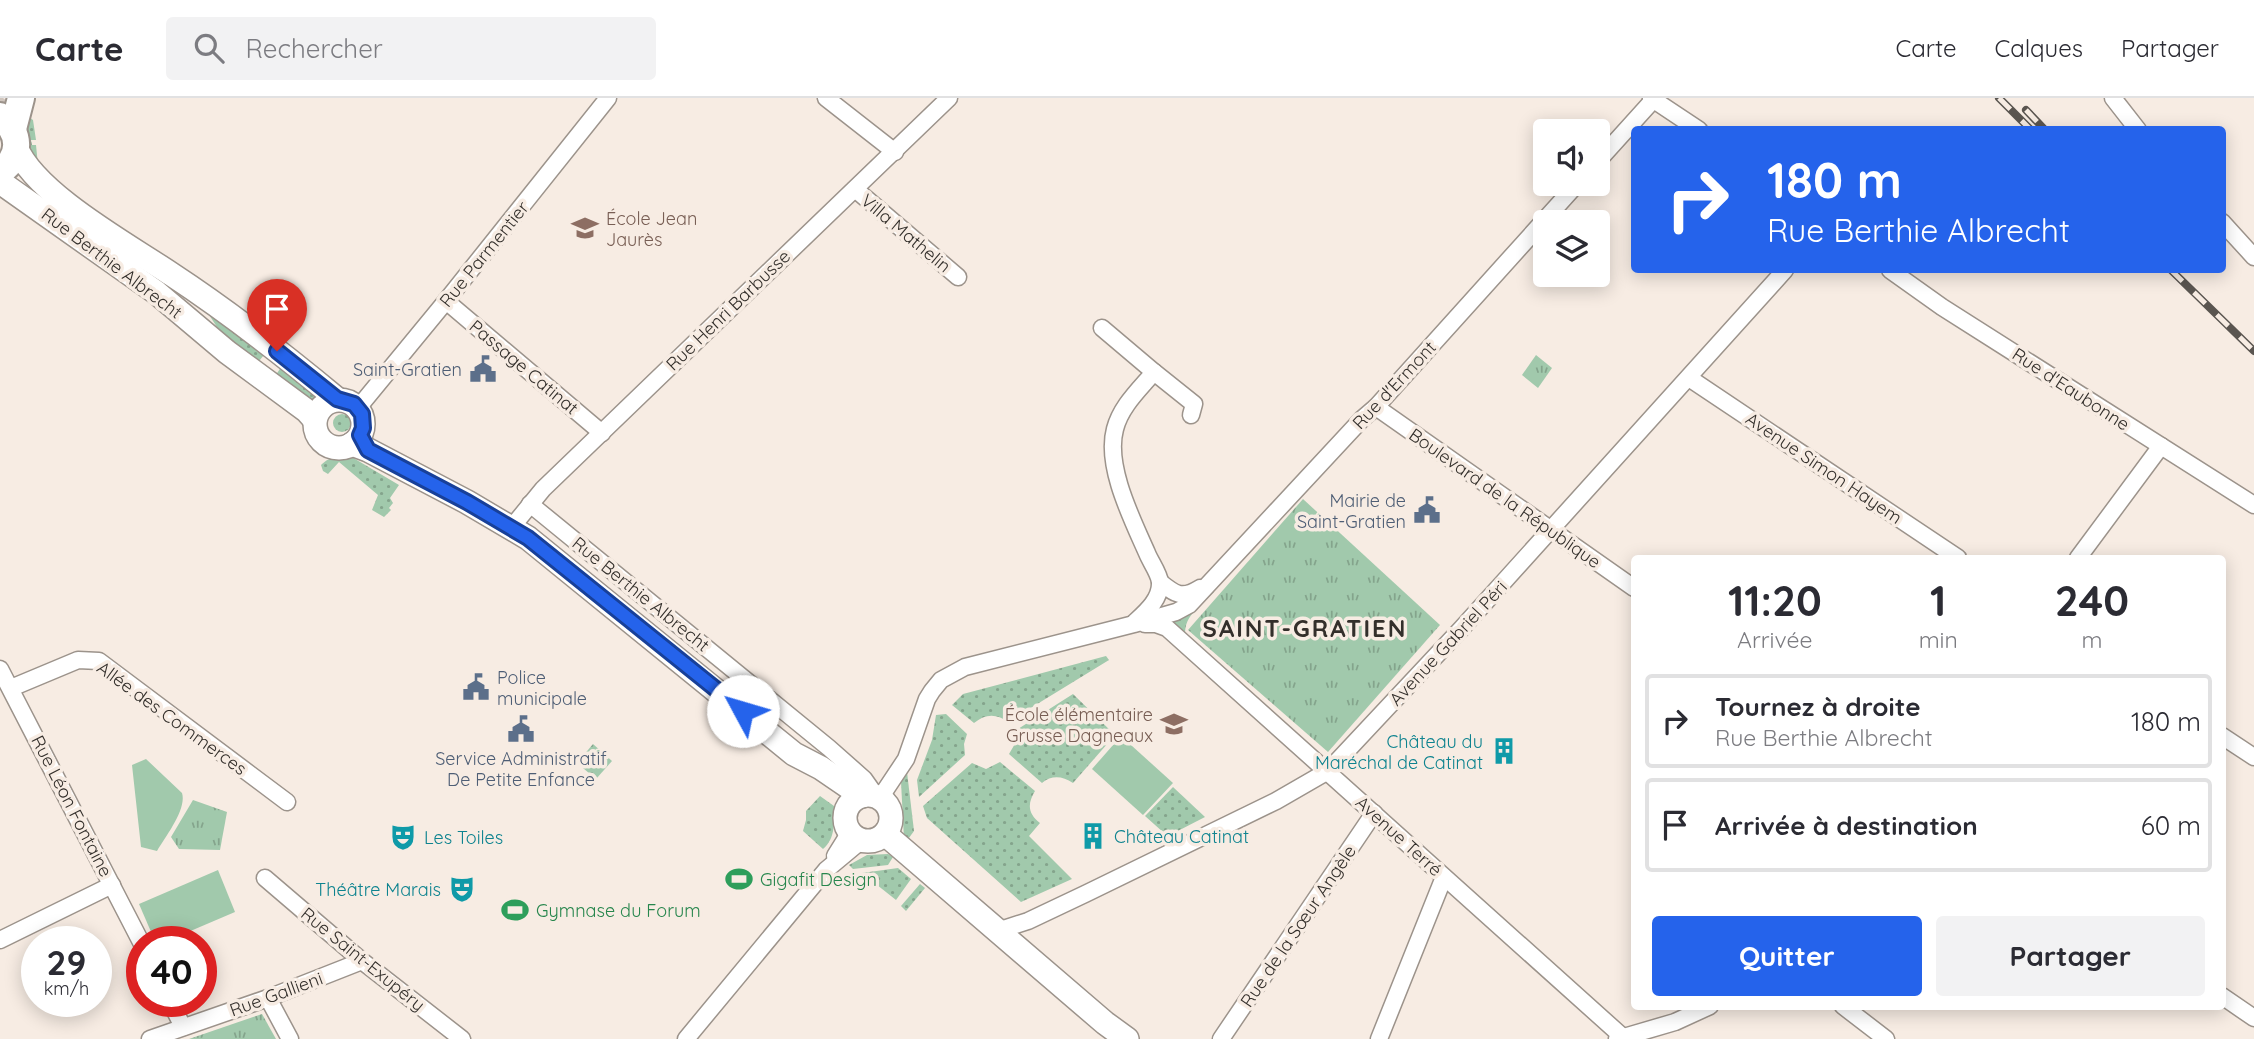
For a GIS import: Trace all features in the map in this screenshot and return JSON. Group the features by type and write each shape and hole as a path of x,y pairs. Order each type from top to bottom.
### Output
{"main road":[{"path":"0,172 11,162 10,131 21,98"}],"street":[{"name":"Rue Parmentier","path":"347,403 446,301 608,98"},
{"path":"826,98 895,152"},
{"name":"Rue Henri Barbusse","path":"512,527 543,489 949,98"},
{"path":"1610,147 1653,98 1693,126"},
{"path":"2113,98 2135,126"},
{"name":"Rue Berthie Albrecht","path":"10,131 26,166 45,186 100,228 269,344 347,403"},
{"name":"Rue Berthie Albrecht","path":"0,182 157,293 221,348 307,411 315,420 316,432 324,443 338,448 360,443 512,527 631,620 794,754 809,774 866,800 864,779 829,748 530,504"},
{"name":"Villa Mathelin","path":"855,189 958,277"},
{"name":"Rue d'Ermont","path":"866,800 906,758 928,699 941,680 965,667 1185,608 1376,407 1566,196"},
{"path":"2226,226 2254,257"},
{"name":"Avenue Gabriel Péri","path":"997,931 1028,921 1085,894 1276,801 1328,771 1551,530 1782,273"},
{"name":"Rue d'Eaubonne","path":"1894,273 1942,307 2254,505"},
{"name":"Rue Berthie Albrecht","path":"191,288 221,348"},
{"name":"Passage Catinat","path":"446,301 602,433"},
{"path":"1102,328 1194,404 1191,415"},
{"path":"1133,624 1149,610 1160,582 1125,503 1113,448 1114,432 1125,406 1154,372"},
{"name":"Avenue Simon Hayem","path":"1689,378 1954,555"},
{"path":"315,420 322,405 347,403 363,421 360,443"},
{"name":"Boulevard de la République","path":"1376,407 1631,587"},
{"path":"2080,555 2161,446"},
{"name":"Rue d'Ermont","path":"1160,582 1179,595 1189,594 1208,583"},
{"name":"Avenue Terré","path":"1133,624 1156,624 1167,628 1621,1038"},
{"name":"Allée des Commerces","path":"11,688 78,660 99,661 287,802"},
{"name":"Rue Léon Fontaine","path":"0,669 133,926"},
{"path":"2226,739 2254,757"},
{"path":"866,800 889,808 889,828 885,834 874,841 856,836 846,821 866,800"},
{"name":"Rue de la Sœur Angèle","path":"1221,1039 1374,813"},
{"path":"885,834 1127,1039"},
{"path":"686,1039 856,836"},
{"path":"1379,1039 1444,877"},
{"name":"Rue Saint-Exupéry","path":"265,878 362,961 462,1039"},
{"path":"0,940 112,885"},
{"name":"Rue Gallieni","path":"149,1039 268,998 362,961"},
{"path":"268,998 290,1039"},
{"path":"2226,999 2254,1018"},
{"path":"1621,1038 1675,1022 1701,1010"},
{"path":"1848,1010 1886,1039"},
{"path":"178,1017 183,1027"}],"green space":[{"path":"25,114 33,120 36,140 31,140 32,145 36,145 38,165 27,147"},
{"path":"200,301 268,350 255,366 228,344"},
{"path":"1536,355 1552,368 1538,388 1522,375"},
{"path":"284,363 327,397 317,409 273,379"},
{"path":"338,414 346,414 351,423 349,430 338,432 333,427 333,419"},
{"path":"350,456 399,485 390,498 393,503 389,508 391,510 384,517 372,510 378,495 339,462 328,474 323,471 321,465 328,460 341,460"},
{"path":"1303,499 1440,625 1328,752 1188,630"},
{"path":"1211,590 1214,592 1189,618 1186,638 1168,625 1170,619 1190,614"},
{"path":"1106,656 1109,660 1008,722 991,716 974,723 952,705 963,694"},
{"path":"1073,694 1115,735 1073,783 1057,777 1042,783 1009,754 1016,742 1015,731"},
{"path":"946,714 967,734 965,755 919,797 917,780 932,740 936,715"},
{"path":"1121,736 1173,783 1143,815 1092,769"},
{"path":"593,744 612,761 596,779 577,763"},
{"path":"146,759 182,793 183,799 179,814 157,851 141,847 132,765"},
{"path":"1000,762 1035,791 1030,808 1040,823 1029,836 1072,879 1021,902 927,818 923,806 972,763 986,769"},
{"path":"907,772 914,831 906,842 901,782"},
{"path":"1173,787 1205,817 1170,835 1145,816"},
{"path":"820,796 834,806 832,835 823,849 803,831 806,811"},
{"path":"193,800 227,812 220,850 179,849 171,837"},
{"path":"888,854 893,857 888,865 853,869 849,865 867,855"},
{"path":"898,868 911,879 896,900 862,873"},
{"path":"218,870 235,912 202,926 149,926 139,904"},
{"path":"920,884 925,888 906,911 901,906"},
{"path":"262,1014 276,1039 189,1039"}],"tunnel":[{"path":"0,102 3,98"}],"railway":[{"path":"1999,98 2027,126"},
{"path":"2026,110 2041,126"},
{"path":"2174,273 2254,351"}],"place":[{"name":"École Jean Jaurès","path":"585,228"},
{"name":"Saint-Gratien","path":"483,369"},
{"name":"Mairie de Saint-Gratien","path":"1427,510"},
{"name":"Police municipale","path":"476,687"},
{"name":"École élémentaire Grusse Dagneaux","path":"1174,724"},
{"name":"Service Administratif De Petite Enfance","path":"521,729"},
{"name":"Château du Maréchal de Catinat","path":"1504,751"},
{"name":"Château Catinat","path":"1093,836"},
{"name":"Les Toiles","path":"403,837"},
{"name":"Gigafit Design","path":"739,879"},
{"name":"Théâtre Marais","path":"462,889"},
{"name":"Gymnase du Forum","path":"515,910"}],"district":[{"name":"SAINT-GRATIEN","path":"1305,628"}],"route":[{"path":"277,351 337,399 348,401 358,408 363,421 360,435 368,450 467,502 528,538 743,711"}]}
